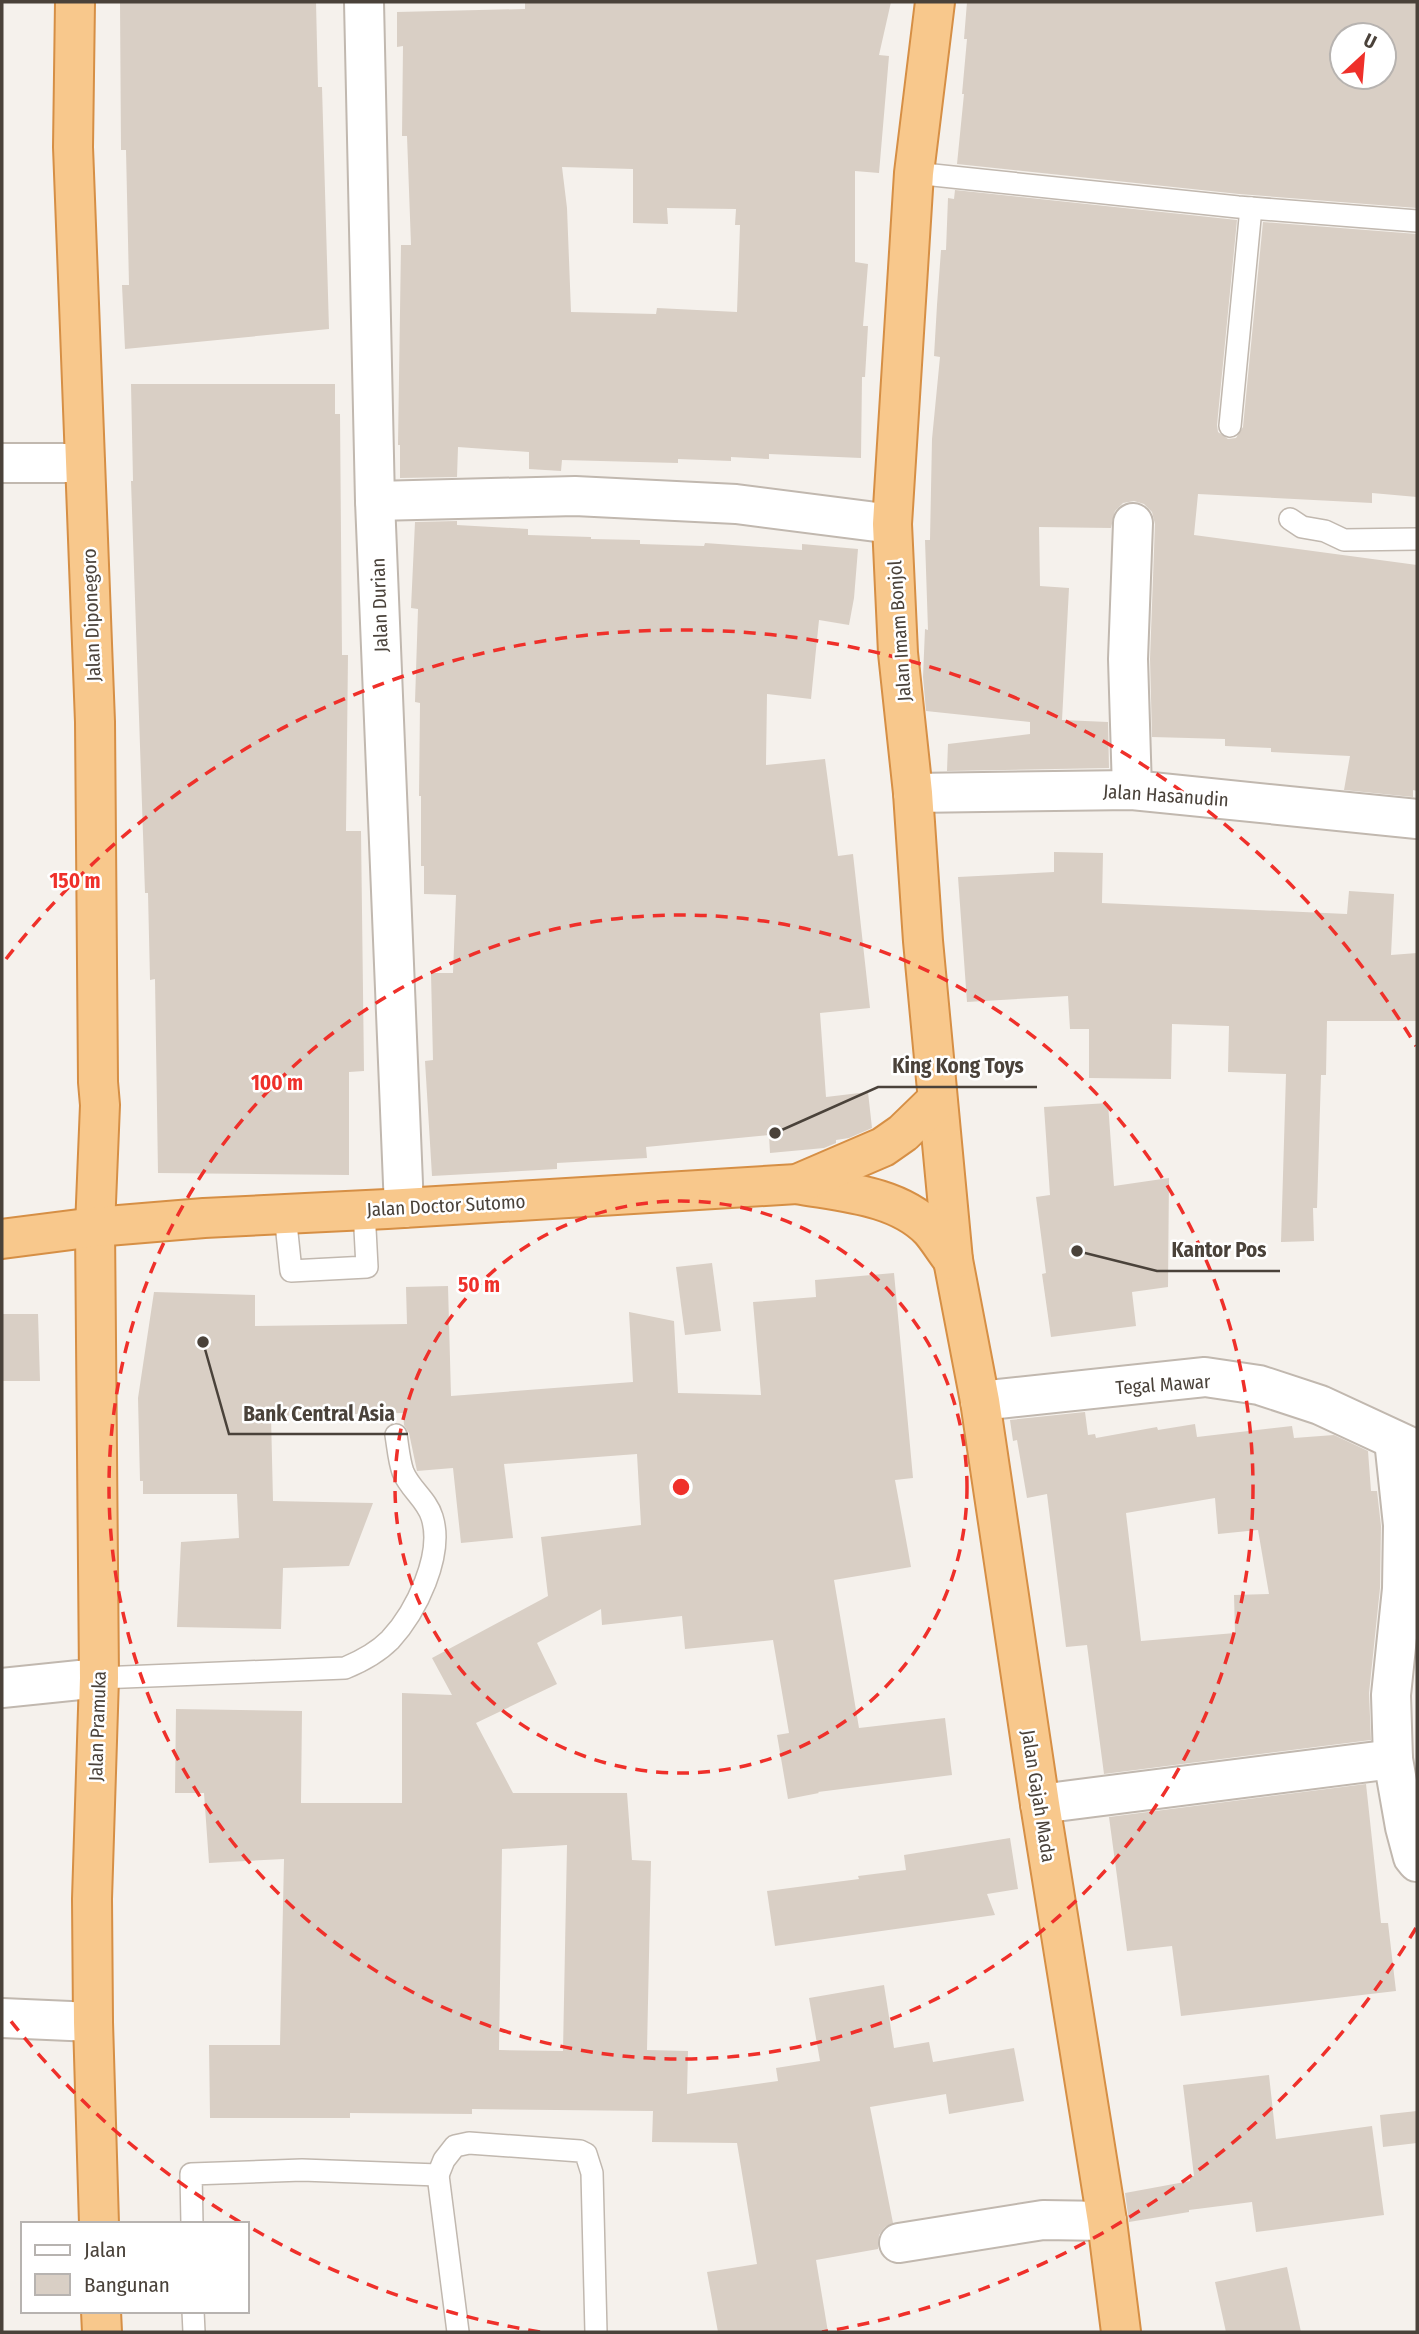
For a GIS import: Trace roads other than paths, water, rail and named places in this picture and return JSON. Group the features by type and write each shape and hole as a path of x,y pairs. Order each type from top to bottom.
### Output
{"highway":[{"name":"Jalan Diponegoro","path":"75,2 73,147 95,722 100,1105 95,1227"},
{"name":"Jalan Imam Bonjol","path":"935,2 914,173 892,524 898,653 913,793 923,941 953,1259"},
{"name":"Jalan Doctor Sutomo","path":"797,1184 883,1147 903,1133 937,1100"},
{"name":"Jalan Doctor Sutomo","path":"2,1239 95,1227 204,1218 797,1184 872,1198 898,1208 930,1229 953,1259"},
{"name":"Jalan Pramuka","path":"95,1227 99,1678 92,1899 99,2222"},
{"name":"Jalan Gajah Mada","path":"953,1259 979,1401 1107,2221 1121,2332"},
{"path":"102,2313 102,2332"}],"street":[{"name":"Jalan Durian","path":"364,2 375,501 404,1208"},
{"path":"2,463 85,463"},
{"path":"375,501 575,496 736,505 892,524"},
{"path":"1132,790 1128,659 1133,523"},
{"name":"Jalan Hasanudin","path":"913,793 1132,790 1417,819"},
{"name":"Tegal Mawar","path":"979,1401 1205,1377 1259,1385 1320,1405 1406,1445"},
{"path":"1406,1445 1402,1589 1391,1695 1393,1759 1405,1828 1413,1857 1417,1862"},
{"path":"2,1688 99,1678"},
{"path":"1040,1804 1393,1759"},
{"path":"2,2018 93,2022"},
{"path":"899,2243 1043,2220 1107,2221"}],"lane":[{"path":"914,173 1251,208 1417,220"},
{"path":"1230,426 1251,208"},
{"path":"1290,519 1302,527 1325,531 1344,540 1417,539"},
{"path":"285,1214 291,1271 367,1267 363,1210"},
{"path":"99,1678 345,1668 367,1659 390,1640 411,1609 423,1588 435,1548 431,1513 415,1493 403,1471 396,1435"},
{"path":"458,2332 438,2175 443,2160 455,2146 469,2143 564,2149 586,2154 593,2172 596,2332"},
{"path":"192,2222 191,2174 302,2170 438,2175"},
{"path":"193,2313 194,2332"}],"place":[{"name":"King Kong Toys","path":"775,1133"},
{"name":"Kantor Pos","path":"1077,1251"},
{"name":"Bank Central Asia","path":"203,1342"}]}
